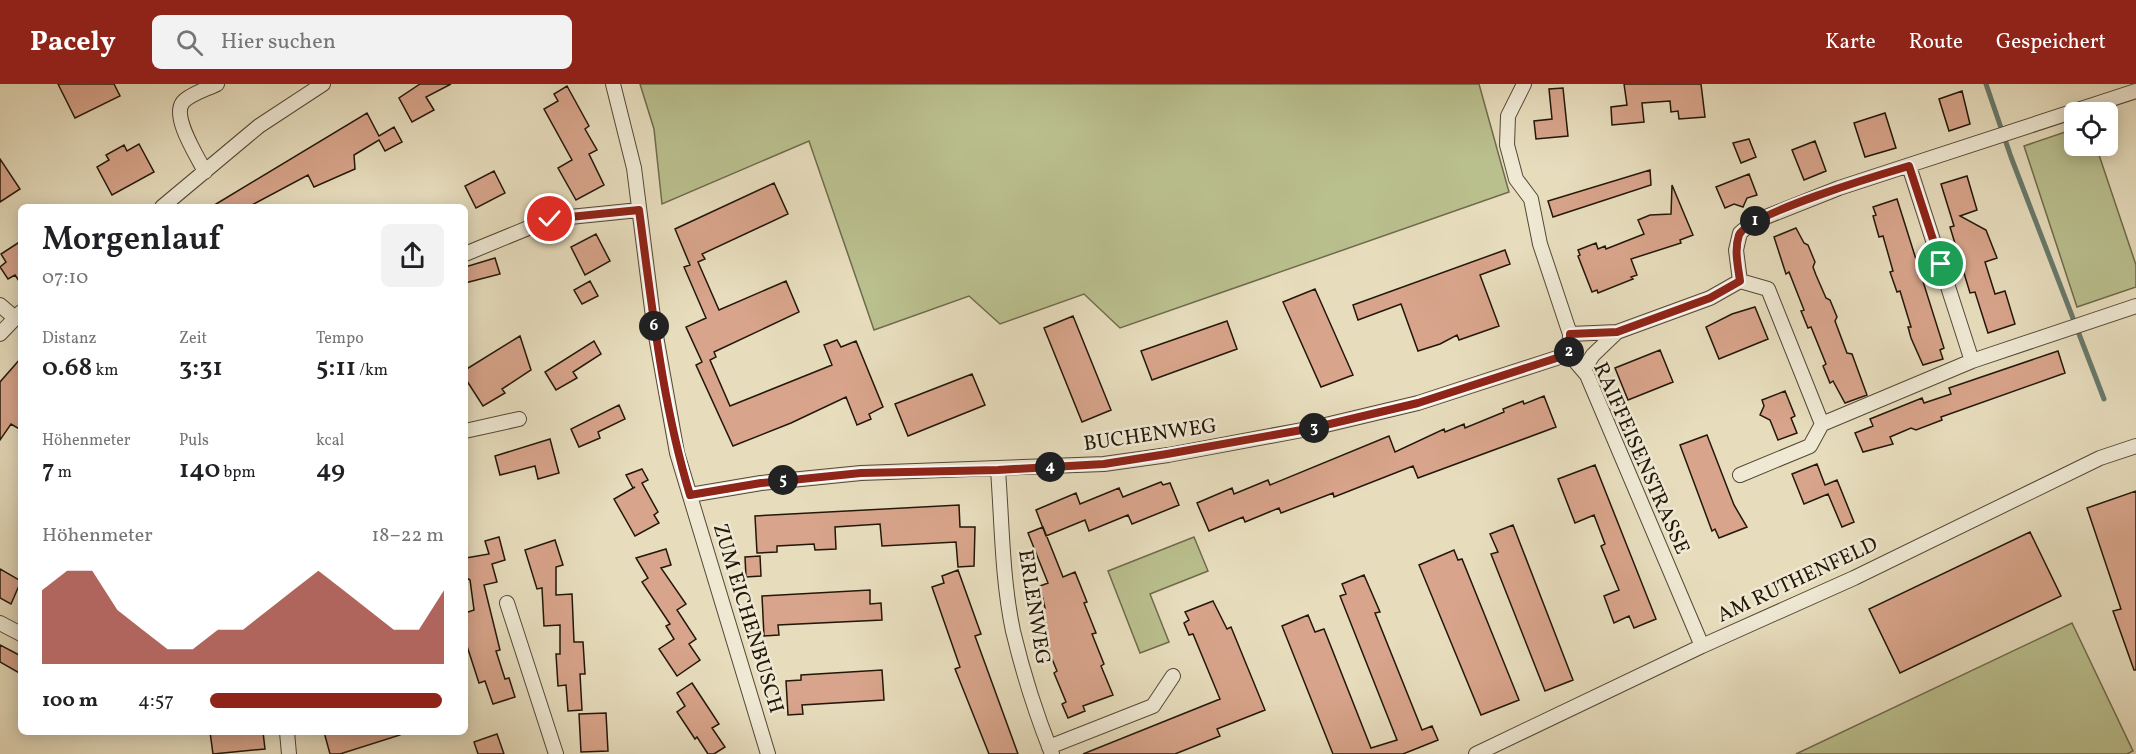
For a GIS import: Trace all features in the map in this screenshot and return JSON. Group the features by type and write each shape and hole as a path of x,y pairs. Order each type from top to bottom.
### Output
{"street":[{"path":"205,172 180,120 179,110 184,100 217,84"},
{"path":"166,204 259,126 323,84"},
{"name":"ZUM EICHENBUSCH","path":"613,84 634,168 656,336 677,453 768,754"},
{"name":"RAIFFEISENSTRASSE","path":"1524,84 1508,116 1507,145 1516,179 1531,199 1540,243 1570,334 1569,354 1583,370 1702,646"},
{"path":"1740,281 1736,250 1740,233 1753,222 1839,188 2136,92"},
{"path":"1909,166 1972,361"},
{"path":"468,253 550,219 639,210"},
{"path":"1570,334 1617,332 1710,298 1740,281 1768,289 1822,424"},
{"path":"0,304 18,314 0,334"},
{"path":"1740,475 1810,446 1822,424 1972,361 2136,306"},
{"path":"1583,370 1593,355 1617,332"},
{"name":"BUCHENWEG","path":"690,495 761,483 861,473 998,470 1104,464 1313,428 1418,403 1569,354"},
{"path":"468,430 519,419"},
{"name":"AM RUTHENFELD","path":"1476,754 1702,646 1854,578 2100,458 2136,446"},
{"name":"ERLENWEG","path":"998,470 1007,587 1013,630 1026,680 1051,751 1153,706 1173,676"},
{"path":"507,603 556,754"},
{"path":"0,622 18,632"},
{"path":"287,735 290,754"}],"green space":[{"path":"640,84 1479,84 1509,192 1120,328 1084,294 1000,324 969,296 874,330 809,141 662,204 654,129"},
{"path":"2064,132 2064,156 2099,156 2136,265 2136,287 2077,307 2024,146"},
{"path":"1194,537 1208,571 1150,594 1169,642 1140,653 1108,571"},
{"path":"2072,623 2133,751 2127,754 1796,754"}],"building":[{"path":"58,84 114,84 120,96 75,118"},
{"path":"420,84 451,84 426,97 434,110 412,122 399,98"},
{"path":"1624,84 1701,84 1705,117 1679,119 1678,111 1671,112 1670,101 1642,103 1644,122 1612,125 1611,107 1627,105"},
{"path":"567,86 589,126 585,129 597,150 589,154 604,185 576,200 558,168 572,160 544,109 558,101 554,94"},
{"path":"1563,88 1568,136 1536,139 1534,121 1552,119 1549,89"},
{"path":"1962,91 1970,124 1949,131 1939,99"},
{"path":"367,113 379,136 394,127 402,142 385,151 379,140 354,155 355,169 314,187 308,175 254,204 216,204"},
{"path":"1885,113 1896,148 1865,157 1854,123"},
{"path":"1749,139 1756,157 1741,163 1733,143"},
{"path":"1815,141 1826,171 1804,180 1792,150"},
{"path":"139,144 154,172 112,195 97,167 109,160 106,155 124,145 127,151"},
{"path":"0,159 20,189 0,202"},
{"path":"1650,170 1651,185 1553,217 1548,201"},
{"path":"494,171 505,193 476,208 465,186"},
{"path":"1749,174 1757,195 1747,198 1743,207 1734,204 1725,208 1716,187"},
{"path":"1967,176 1977,210 1960,216 1986,230 1997,258 1985,262 1995,294 2005,291 2015,324 1988,333 1975,292 1970,293 1950,227 1954,226 1941,184"},
{"path":"774,183 788,214 702,254 705,259 698,262 719,310 786,281 799,312 714,352 716,357 710,360 730,406 832,365 824,345 837,340 841,347 856,341 883,407 869,414 871,419 857,425 846,397 791,423 733,446 696,365 702,362 686,327 706,318 684,267 690,265 675,229"},
{"path":"1672,185 1693,235 1680,240 1681,243 1631,259 1637,275 1631,277 1633,279 1598,293 1597,290 1592,292 1578,256 1580,255 1578,250 1596,243 1598,249 1605,246 1606,249 1644,234 1638,220 1650,215 1671,214"},
{"path":"1897,199 1944,348 1940,350 1943,359 1923,365 1911,338 1908,327 1911,327 1900,291 1897,292 1890,272 1893,271 1883,236 1879,237 1873,216 1876,215 1873,207"},
{"path":"1796,228 1804,243 1808,245 1815,262 1813,267 1816,275 1826,298 1830,300 1847,353 1852,354 1867,395 1845,403 1833,381 1830,383 1823,366 1826,364 1811,327 1808,328 1801,311 1804,310 1789,272 1786,274 1774,237"},
{"path":"596,234 610,261 585,275 571,247"},
{"path":"18,243 18,280 15,275 8,279 0,267 6,262 1,254"},
{"path":"1505,250 1510,264 1480,275 1499,326 1459,340 1457,335 1440,344 1418,351 1401,304 1358,320 1353,305"},
{"path":"495,258 500,274 468,282 468,266"},
{"path":"590,281 598,296 582,304 574,290"},
{"path":"1315,289 1353,375 1321,387 1283,302"},
{"path":"1755,307 1768,339 1719,359 1706,327 1732,314"},
{"path":"1073,316 1111,410 1082,422 1044,328"},
{"path":"1227,321 1237,349 1152,380 1141,351"},
{"path":"520,336 531,370 502,389 505,393 483,406 468,383 468,368"},
{"path":"594,341 601,354 573,372 577,378 556,390 545,372"},
{"path":"1660,350 1673,382 1628,400 1615,368"},
{"path":"2058,351 2065,373 1941,417 1942,420 1916,430 1911,428 1890,437 1893,444 1863,452 1855,433 1873,426 1870,419 1922,398 1924,403 1951,394 1949,388"},
{"path":"18,361 18,428 11,424 0,440 0,382"},
{"path":"972,374 985,405 908,436 895,404"},
{"path":"1785,391 1795,416 1791,418 1797,433 1778,440 1770,420 1760,415 1764,406 1762,400"},
{"path":"1544,396 1556,427 1418,478 1413,466 1334,497 1333,493 1281,513 1279,508 1245,522 1243,517 1209,531 1197,503 1232,488 1234,494 1268,480 1270,485 1389,436 1395,452 1444,429 1445,432 1464,424 1465,428 1504,412 1503,409"},
{"path":"619,405 625,419 598,432 600,438 579,447 571,429"},
{"path":"1707,435 1734,505 1747,527 1719,538 1715,529 1712,531 1680,445"},
{"path":"550,439 559,473 538,479 535,466 500,475 495,456"},
{"path":"1817,464 1825,485 1837,480 1854,522 1842,527 1828,494 1804,504 1792,474"},
{"path":"1595,465 1656,619 1634,628 1629,616 1614,623 1604,596 1619,590 1601,546 1605,544 1594,515 1575,523 1558,479"},
{"path":"642,469 648,480 642,483 658,512 654,515 659,523 635,536 614,499 635,487 633,488 626,475"},
{"path":"1161,482 1163,485 1170,483 1179,505 1132,524 1128,515 1089,531 1085,520 1046,536 1036,510 1076,493 1080,504 1119,488 1123,497"},
{"path":"2136,491 2136,670 2134,670 2113,611 2121,609 2087,508"},
{"path":"959,505 960,527 975,527 974,566 958,567 956,542 882,546 880,524 835,527 836,549 815,550 814,544 777,546 777,552 757,553 755,516"},
{"path":"1513,525 1573,680 1545,691 1491,554 1498,552 1490,534"},
{"path":"1043,527 1063,577 1075,572 1096,633 1092,634 1104,664 1101,666 1113,695 1083,706 1085,711 1068,718 1062,704 1066,702 1054,673 1057,671 1045,642 1049,641 1037,611 1045,608 1040,586 1048,583 1028,533"},
{"path":"2030,532 2061,596 1900,673 1869,609"},
{"path":"499,537 505,560 492,564 497,582 484,585 500,650 496,651 505,679 509,678 515,697 493,704 485,681 479,683 468,649 468,612 474,610 468,579 468,558 489,554 485,541"},
{"path":"555,540 563,565 556,567 556,595 572,594 574,642 583,642 585,674 580,674 582,710 568,711 566,685 558,686 556,654 560,654 560,625 544,626 542,588 537,589 525,550"},
{"path":"666,549 671,565 661,568 686,604 677,610 696,639 689,644 700,660 677,676 659,649 674,639 666,626 670,624 642,582 648,578 636,558"},
{"path":"1454,550 1458,560 1462,559 1519,700 1481,715 1419,565"},
{"path":"760,556 761,576 746,577 745,557"},
{"path":"0,569 18,579 18,588 11,604 0,598"},
{"path":"958,570 981,634 975,636 1018,754 989,754 955,669 960,667 932,587 944,583 942,576"},
{"path":"1364,575 1380,612 1375,613 1422,730 1432,726 1438,740 1403,754 1333,754 1282,626 1308,615 1315,632 1324,629 1371,748 1397,740 1340,596 1346,594 1342,584"},
{"path":"870,590 870,604 881,603 882,620 778,625 779,635 764,636 762,596"},
{"path":"1213,601 1227,629 1231,627 1265,710 1217,729 1220,736 1175,754 1083,754 1220,699 1193,634 1189,635 1184,623 1189,620 1185,612"},
{"path":"0,645 18,654 18,672 0,662"},
{"path":"882,670 884,700 802,705 803,714 788,715 786,681 801,680 801,675"},
{"path":"692,683 719,724 712,728 725,747 714,754 708,754 677,712 685,706 677,693"},
{"path":"606,713 608,751 581,752 579,714"},
{"path":"497,734 504,754 478,754 474,742"},
{"path":"210,735 263,735 265,749 213,754"},
{"path":"325,735 400,735 340,754 330,754"}],"waterway":[{"path":"1986,84 2011,157 2104,399"}],"route":[{"path":"550,219 639,210 654,325 677,453 690,495 761,483 861,473 998,470 1104,464 1313,428 1418,403 1569,354 1570,334 1617,332 1710,298 1740,281 1736,250 1740,233 1753,222 1839,188 1909,166 1941,264"}]}
